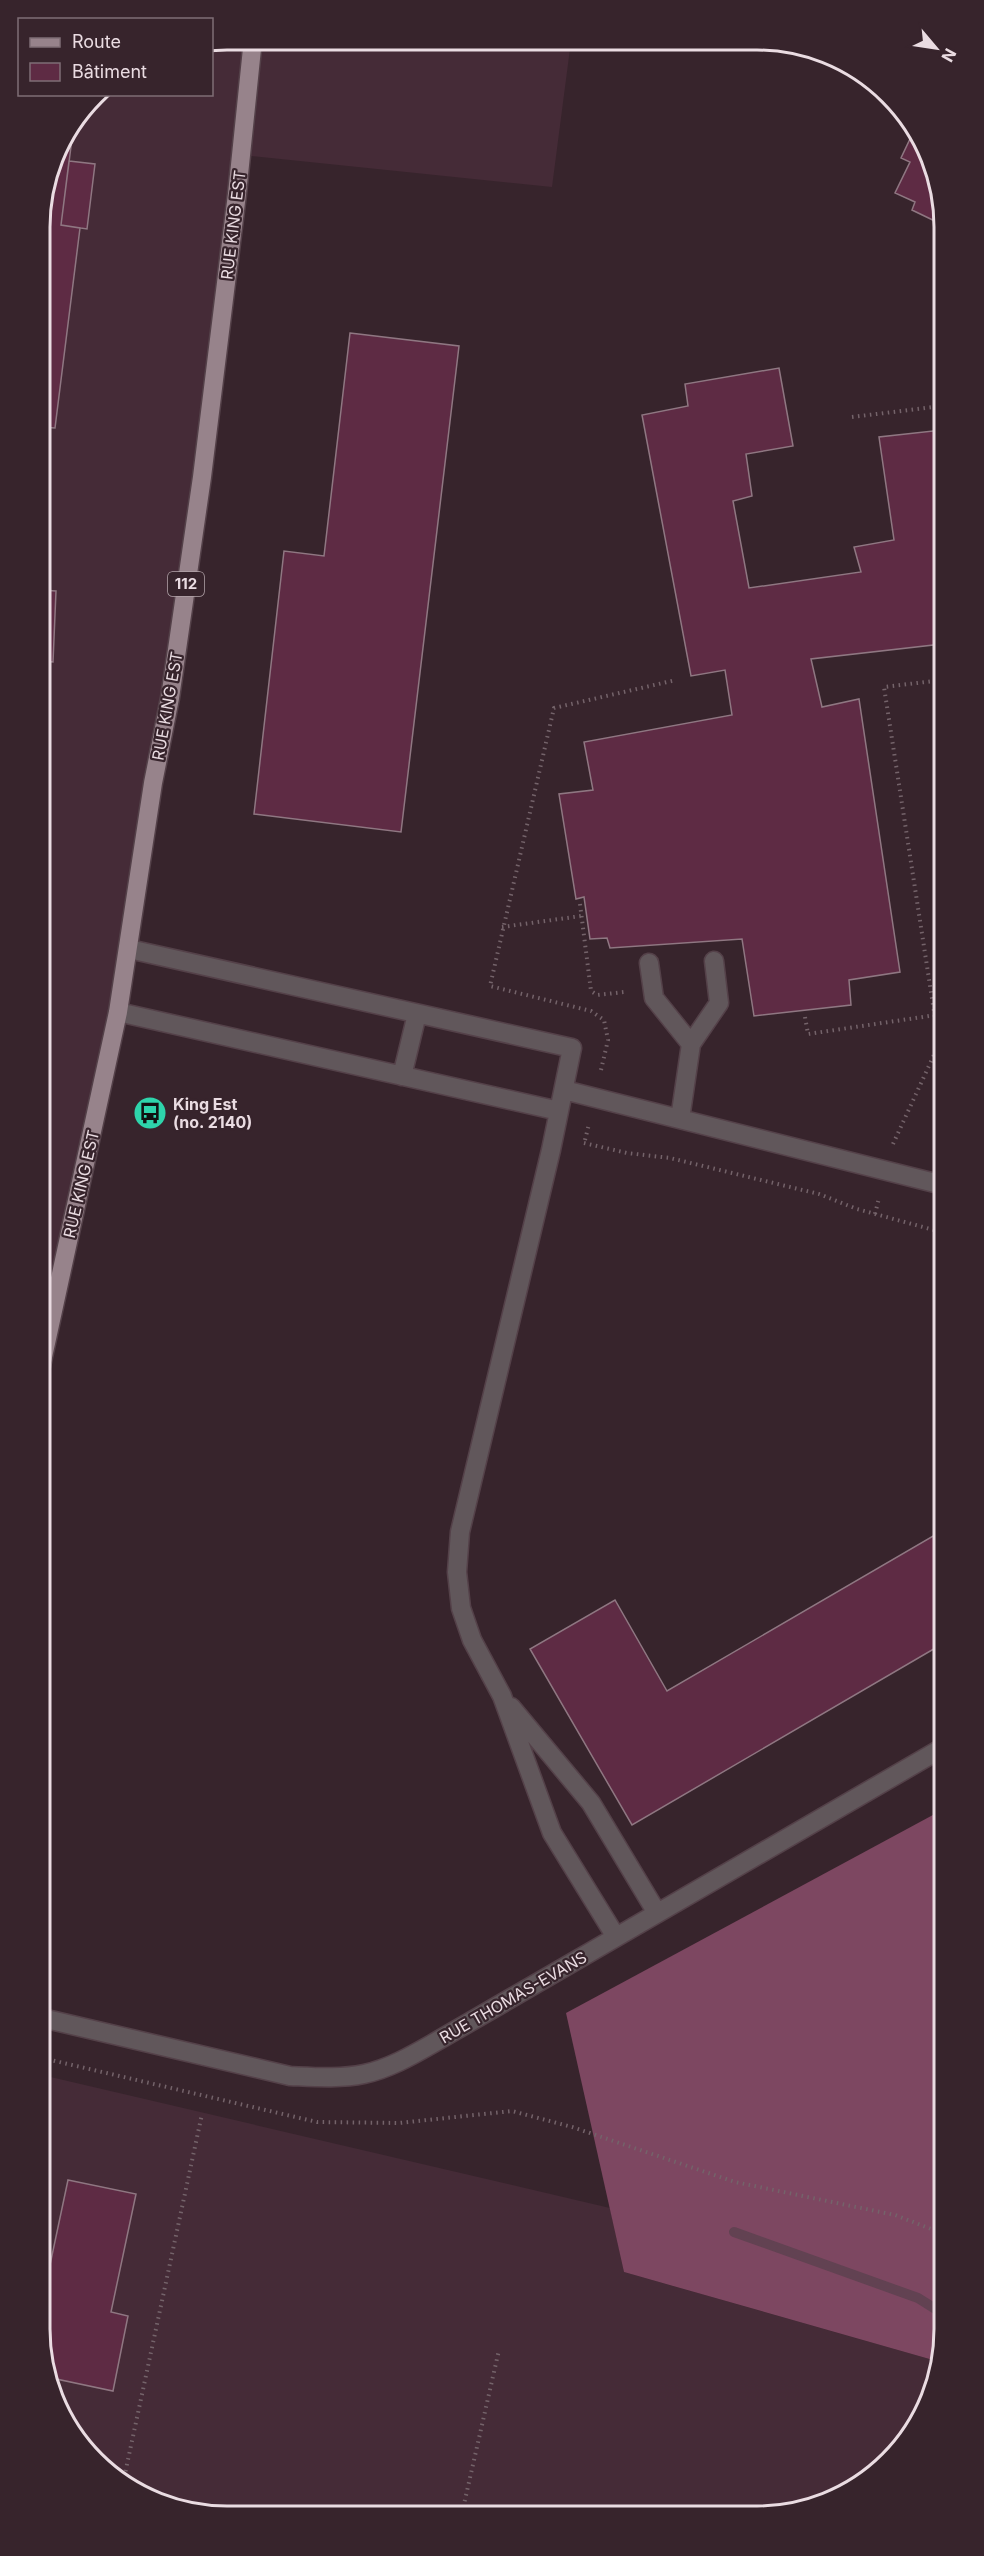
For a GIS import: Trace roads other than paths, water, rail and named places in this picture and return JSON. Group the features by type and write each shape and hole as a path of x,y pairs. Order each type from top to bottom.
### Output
{"main road":[{"name":"RUE KING EST","path":"50,1325 118,1012 153,783 170,698 202,477 236,206 252,50"}],"street":[{"path":"129,949 572,1048 460,1532 457,1572 461,1608 472,1640 502,1696 552,1833 616,1937"},
{"path":"680,1119 691,1044 718,1003 714,961"},
{"path":"649,963 654,998 691,1044"},
{"path":"118,1012 559,1111"},
{"path":"402,1076 417,1014"},
{"path":"564,1090 934,1183"},
{"path":"502,1696 591,1803 657,1913"},
{"name":"RUE THOMAS-EVANS","path":"50,2020 290,2076 326,2077 364,2074 400,2061 934,1753"}],"waterway":[{"path":"734,2232 918,2298 934,2308"}],"place":[{"name":"King Est (no. 2140)","path":"150,1113"}]}
